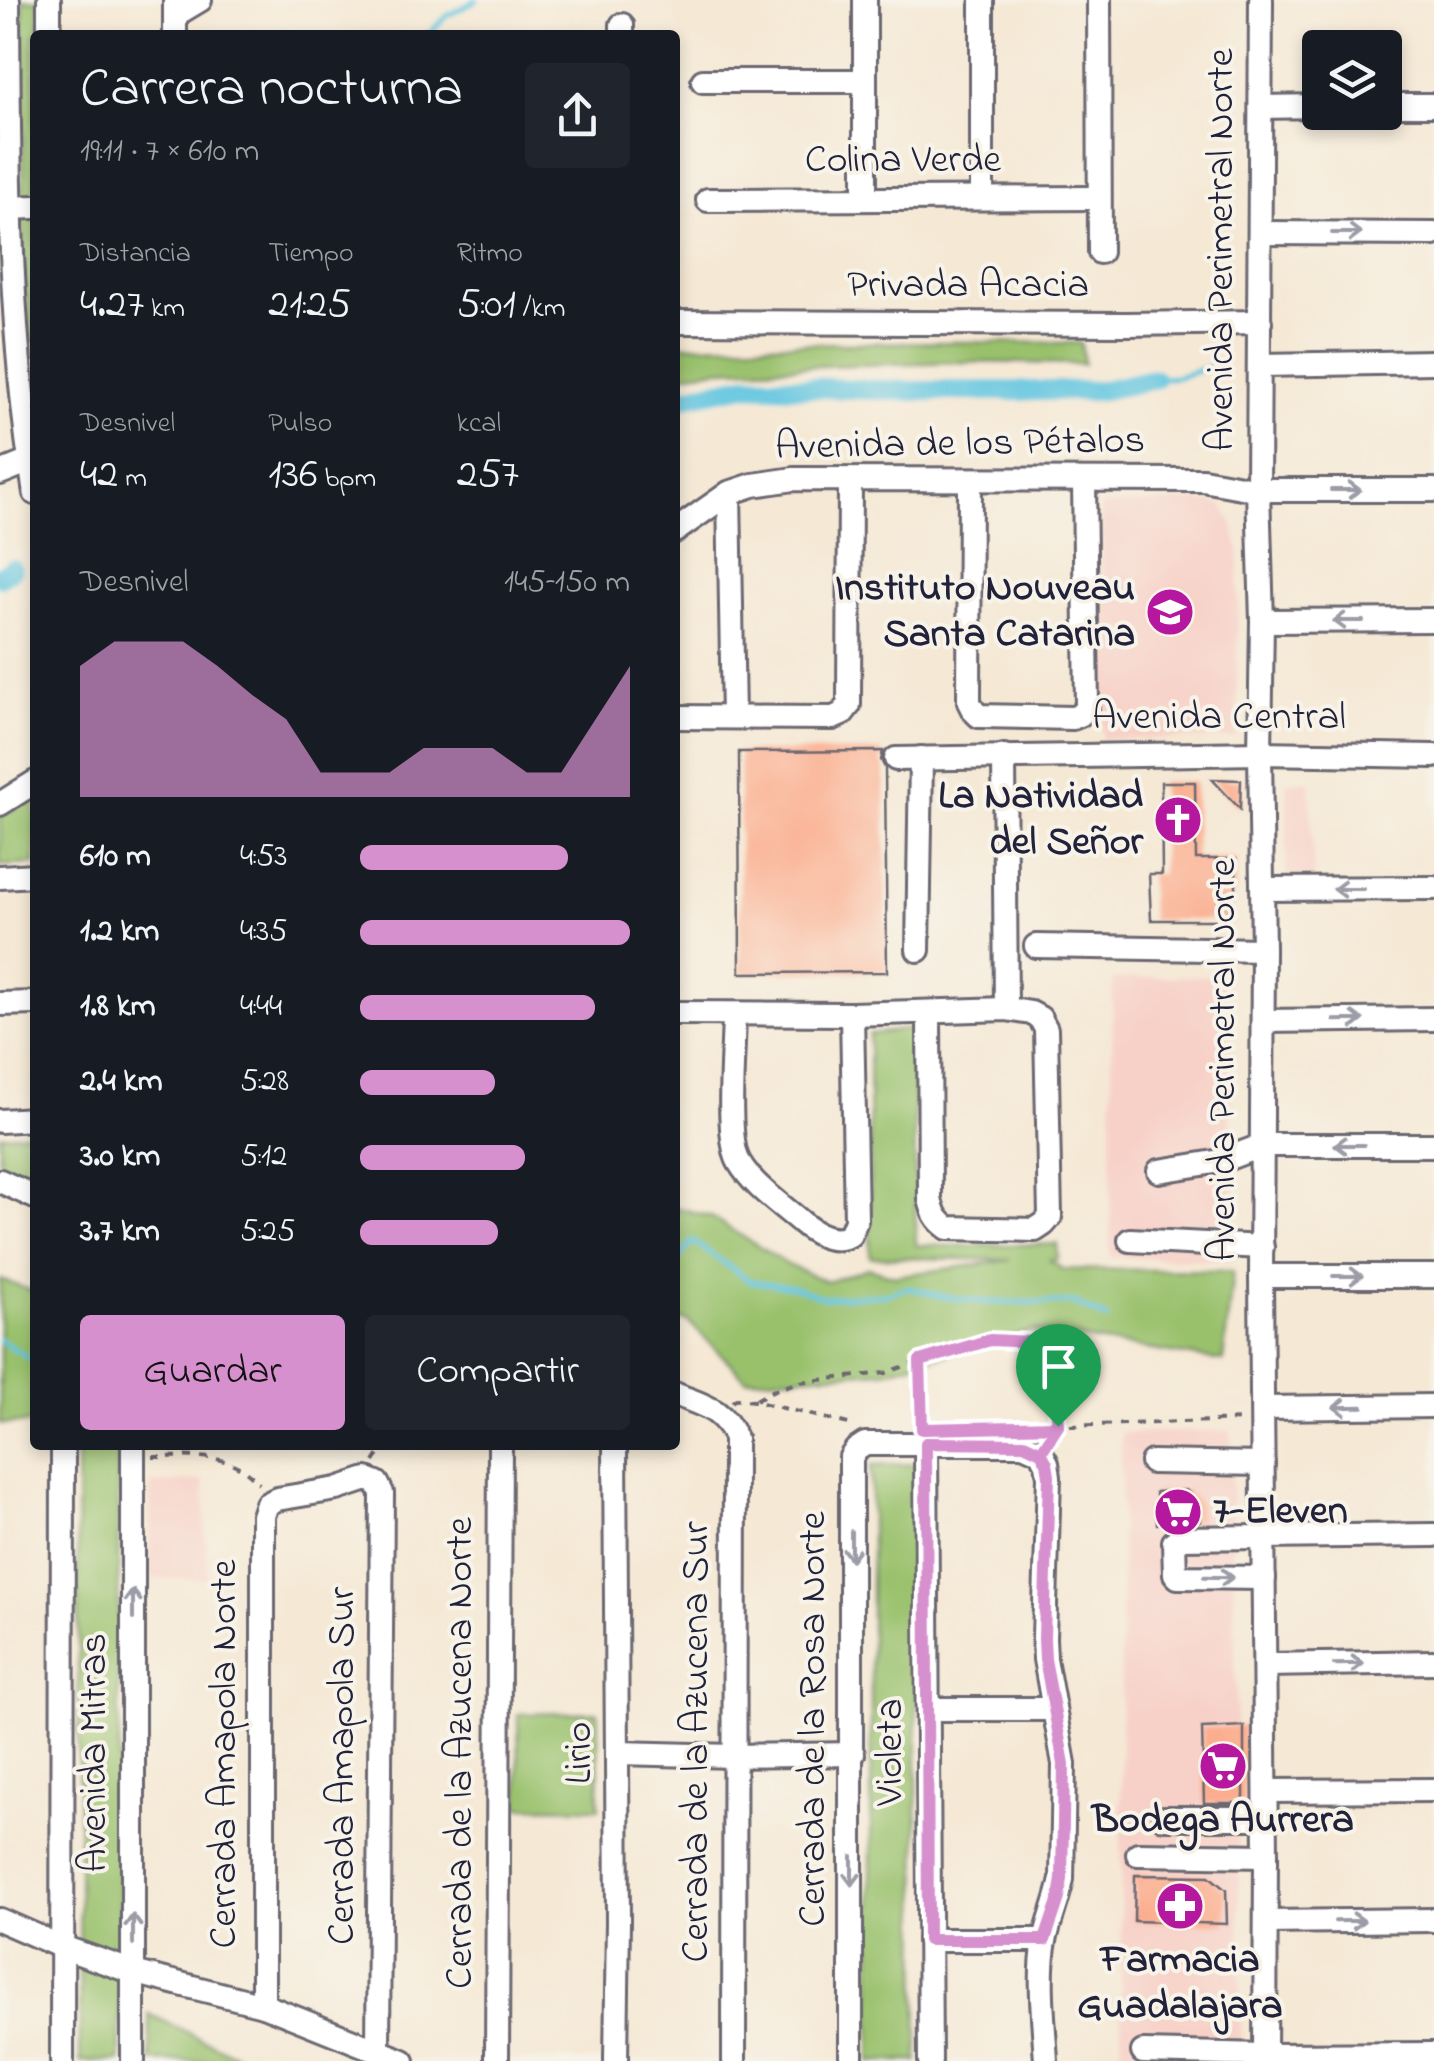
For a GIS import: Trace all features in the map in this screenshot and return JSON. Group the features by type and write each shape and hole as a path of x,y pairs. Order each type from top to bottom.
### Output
{"street":[{"path":"8,0 4,205 30,444"},
{"path":"49,0 49,30"},
{"path":"175,16 200,0"},
{"path":"865,0 865,199"},
{"path":"982,0 982,198"},
{"path":"1099,0 1100,252"},
{"name":"Avenida Perimetral Norte","path":"1261,0 1258,490 1264,950 1261,1276 1265,2058"},
{"path":"703,82 864,81"},
{"path":"1402,105 1434,105"},
{"path":"1260,107 1302,106"},
{"name":"Colina Verde","path":"708,200 1098,198"},
{"path":"4,205 30,206"},
{"path":"1260,233 1434,234"},
{"name":"Privada Acacia","path":"680,322 1260,322"},
{"path":"1260,366 1434,362"},
{"path":"0,473 30,461"},
{"name":"Avenida de los Pétalos","path":"680,527 728,493 794,479 1203,480 1258,490 1434,490"},
{"path":"680,717 832,718 849,705 850,480"},
{"path":"970,480 972,710 979,716 1073,718 1087,706 1084,480"},
{"path":"728,493 733,717"},
{"path":"1262,621 1434,620"},
{"name":"Avenida Central","path":"896,758 1260,753 1434,756"},
{"path":"1004,756 1006,1009"},
{"path":"918,950 921,758"},
{"path":"0,804 30,785"},
{"path":"0,877 30,876"},
{"path":"1263,889 1434,888"},
{"path":"1036,946 1264,950"},
{"path":"0,1004 30,1003"},
{"path":"680,1012 852,1014 1006,1009 1040,1018 1046,1028 1050,1217 1035,1230 959,1230 939,1222 930,1199 929,1013"},
{"path":"734,1014 732,1133 738,1160 761,1187 814,1232 834,1240 850,1235 856,1220 852,1014"},
{"path":"1263,1021 1434,1019"},
{"path":"0,1120 30,1119"},
{"path":"1160,1171 1221,1162 1263,1145 1434,1145"},
{"path":"0,1181 30,1195"},
{"path":"1130,1240 1262,1246"},
{"path":"1261,1276 1434,1276"},
{"path":"680,1396 725,1418"},
{"path":"1263,1414 1434,1406"},
{"name":"Cerrada de la Azucena Sur","path":"725,1418 735,1438 734,2061"},
{"name":"Violeta","path":"926,1443 930,2061"},
{"name":"Cerrada de la Rosa Norte","path":"851,2061 851,1457 865,1444 1024,1444 1041,1452"},
{"name":"Avenida Mitras","path":"62,1450 62,2061"},
{"name":"Cerrada de la Azucena Norte","path":"497,2061 500,1450"},
{"name":"Lirio","path":"615,1450 616,2061"},
{"name":"Avenida Mitras","path":"133,1451 133,2061"},
{"path":"1041,1452 1049,1476 1044,1638 1064,1764 1062,1879 1045,1940 1043,1972 1046,2061"},
{"path":"1152,1462 1263,1464"},
{"name":"Cerrada Amapola Sur","path":"267,1504 367,1479 377,1483 382,1493 378,2050"},
{"name":"Cerrada Amapola Norte","path":"263,2005 262,1516 267,1504"},
{"path":"1264,1578 1178,1577 1174,1574 1174,1542 1179,1538 1434,1535"},
{"path":"1265,1666 1434,1662"},
{"path":"928,1710 1054,1709"},
{"path":"618,1752 734,1756 852,1754"},
{"path":"1266,1790 1434,1790"},
{"path":"1164,1818 1266,1818"},
{"path":"1138,1854 1266,1856"},
{"path":"0,1920 133,1972 263,2005 403,2061"},
{"path":"1266,1922 1434,1920"},
{"path":"928,1940 1045,1940"},
{"path":"1143,2052 1265,2058 1434,2054"}],"path":[{"path":"754,1401 799,1382 886,1373 990,1340 1032,1342 1049,1346 1054,1372 1058,1426 1041,1452"},
{"path":"920,1361 920,1404 926,1443"},
{"path":"725,1418 736,1399 868,1426"},
{"path":"1030,1427 1263,1414"},
{"path":"133,1451 216,1457 250,1472 267,1504"}],"shaded area":[{"name":"Instituto Nouveau Santa Catarina","path":"1201,500 1223,505 1239,549 1236,738 1102,739 1102,506"},
{"path":"1310,781 1314,878 1286,879 1287,782"},
{"path":"1227,975 1234,1261 1110,1257 1113,979"},
{"path":"1231,1431 1242,2061 1121,2061 1121,1433"},
{"path":"204,1480 207,1579 150,1578 150,1484"}],"green space":[{"path":"23,0 39,0 39,30 30,30 30,326 23,267"},
{"path":"1081,343 1084,364 965,362 719,369 680,374 680,345"},
{"path":"30,799 30,864 0,866 0,817"},
{"path":"913,1029 916,1245 1057,1244 1058,1259 1050,1260 1062,1269 1233,1271 1223,1361 1032,1331 885,1371 746,1379 688,1321 680,1319 680,1208 711,1217 788,1265 827,1282 868,1268 895,1276 1011,1260 870,1257 869,1034"},
{"path":"30,1132 30,1181 0,1169 0,1135"},
{"path":"0,1279 30,1290 30,1423 0,1424"},
{"path":"77,1450 118,1450 120,2061 80,2061"},
{"path":"916,1464 918,2061 871,2061 871,1466"},
{"path":"598,1712 599,1808 519,1807 518,1714"},
{"path":"149,2014 248,2061 151,2061"}],"building":[{"path":"883,751 887,972 740,973 739,752"},
{"path":"1212,779 1241,780 1240,809"},
{"name":"La Natividad del Señor","path":"1161,782 1195,782 1196,859 1236,859 1236,895 1230,895 1228,920 1151,920 1149,874 1162,874"},
{"name":"7-Eleven","path":"1186,1490 1199,1503 1200,1521 1157,1524 1156,1492"},
{"name":"Bodega Aurrera","path":"1244,1726 1244,1803 1204,1803 1202,1728"},
{"name":"Farmacia Guadalajara","path":"1135,1875 1209,1876 1226,1890 1227,1924 1134,1921"}],"waterway":[{"path":"432,30 447,16 477,0"},
{"path":"1154,379 1210,367"},
{"path":"680,398 745,385 907,391 1099,391 1154,379"},
{"path":"0,577 12,569"},
{"path":"680,1256 692,1241 750,1281 793,1287 825,1298 887,1294 908,1287 984,1302 1074,1303 1107,1319"},
{"path":"0,1340 30,1359"}],"place":[{"name":"Instituto Nouveau Santa Catarina","path":"1170,612"},
{"name":"La Natividad del Señor","path":"1178,820"},
{"name":"7-Eleven","path":"1178,1512"},
{"name":"Bodega Aurrera","path":"1223,1766"},
{"name":"Farmacia Guadalajara","path":"1180,1906"}],"route":[{"path":"1058,1426 922,1429 920,1361 990,1340 1049,1346 1058,1426 1041,1452 1049,1476 1044,1638 1064,1764 1062,1879 1045,1940 928,1940 926,1443 1024,1444 1041,1452 1058,1426"}]}
